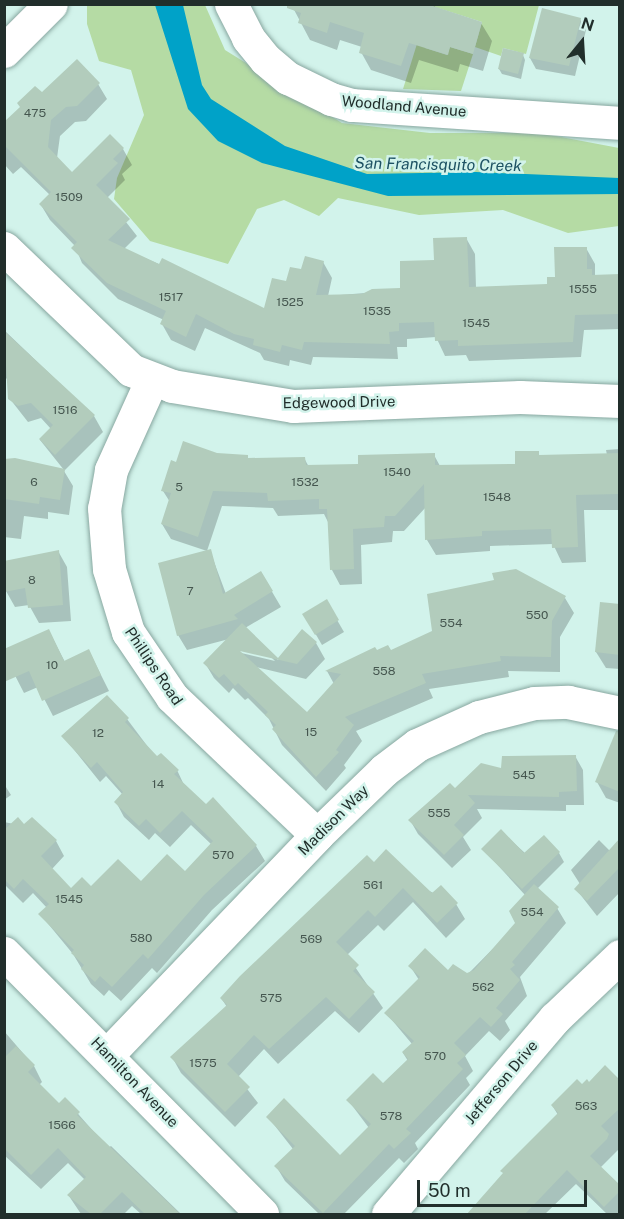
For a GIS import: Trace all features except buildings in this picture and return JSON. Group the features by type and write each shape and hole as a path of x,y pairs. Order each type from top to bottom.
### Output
{"street":[{"path":"4,51 51,4"},
{"name":"Woodland Avenue","path":"231,4 248,38 265,59 288,78 331,99 352,105 620,123"},
{"name":"Edgewood Drive","path":"4,248 131,370 172,386 293,406 520,397 620,401"},
{"name":"Phillips Road","path":"152,379 111,470 104,508 109,569 128,632 172,698 317,836"},
{"name":"Madison Way","path":"108,1054 317,836 384,770 417,745 479,717 534,703 568,702 620,713"},
{"name":"Hamilton Avenue","path":"4,953 108,1054 262,1215"},
{"name":"Jefferson Drive","path":"388,1215 555,1018 620,956"}],"green space":[{"path":"87,5 205,5 225,50 342,123 430,133 540,133 619,148 619,226 568,233 503,210 419,215 338,198 319,216 284,200 257,209 228,264 150,241 114,199 117,178 144,115 131,70 99,61 87,24"},
{"path":"429,5 539,5 526,54 503,48 501,56 475,47 482,22 438,8 425,48 447,55 450,47 473,54 461,91 403,89"}],"water":[{"path":"155,5 183,5 202,85 211,99 285,146 367,174 476,172 619,178 619,194 388,196 262,163 218,141 188,109"}],"water label":[{"name":"San Francisquito Creek","path":"438,165"}]}
